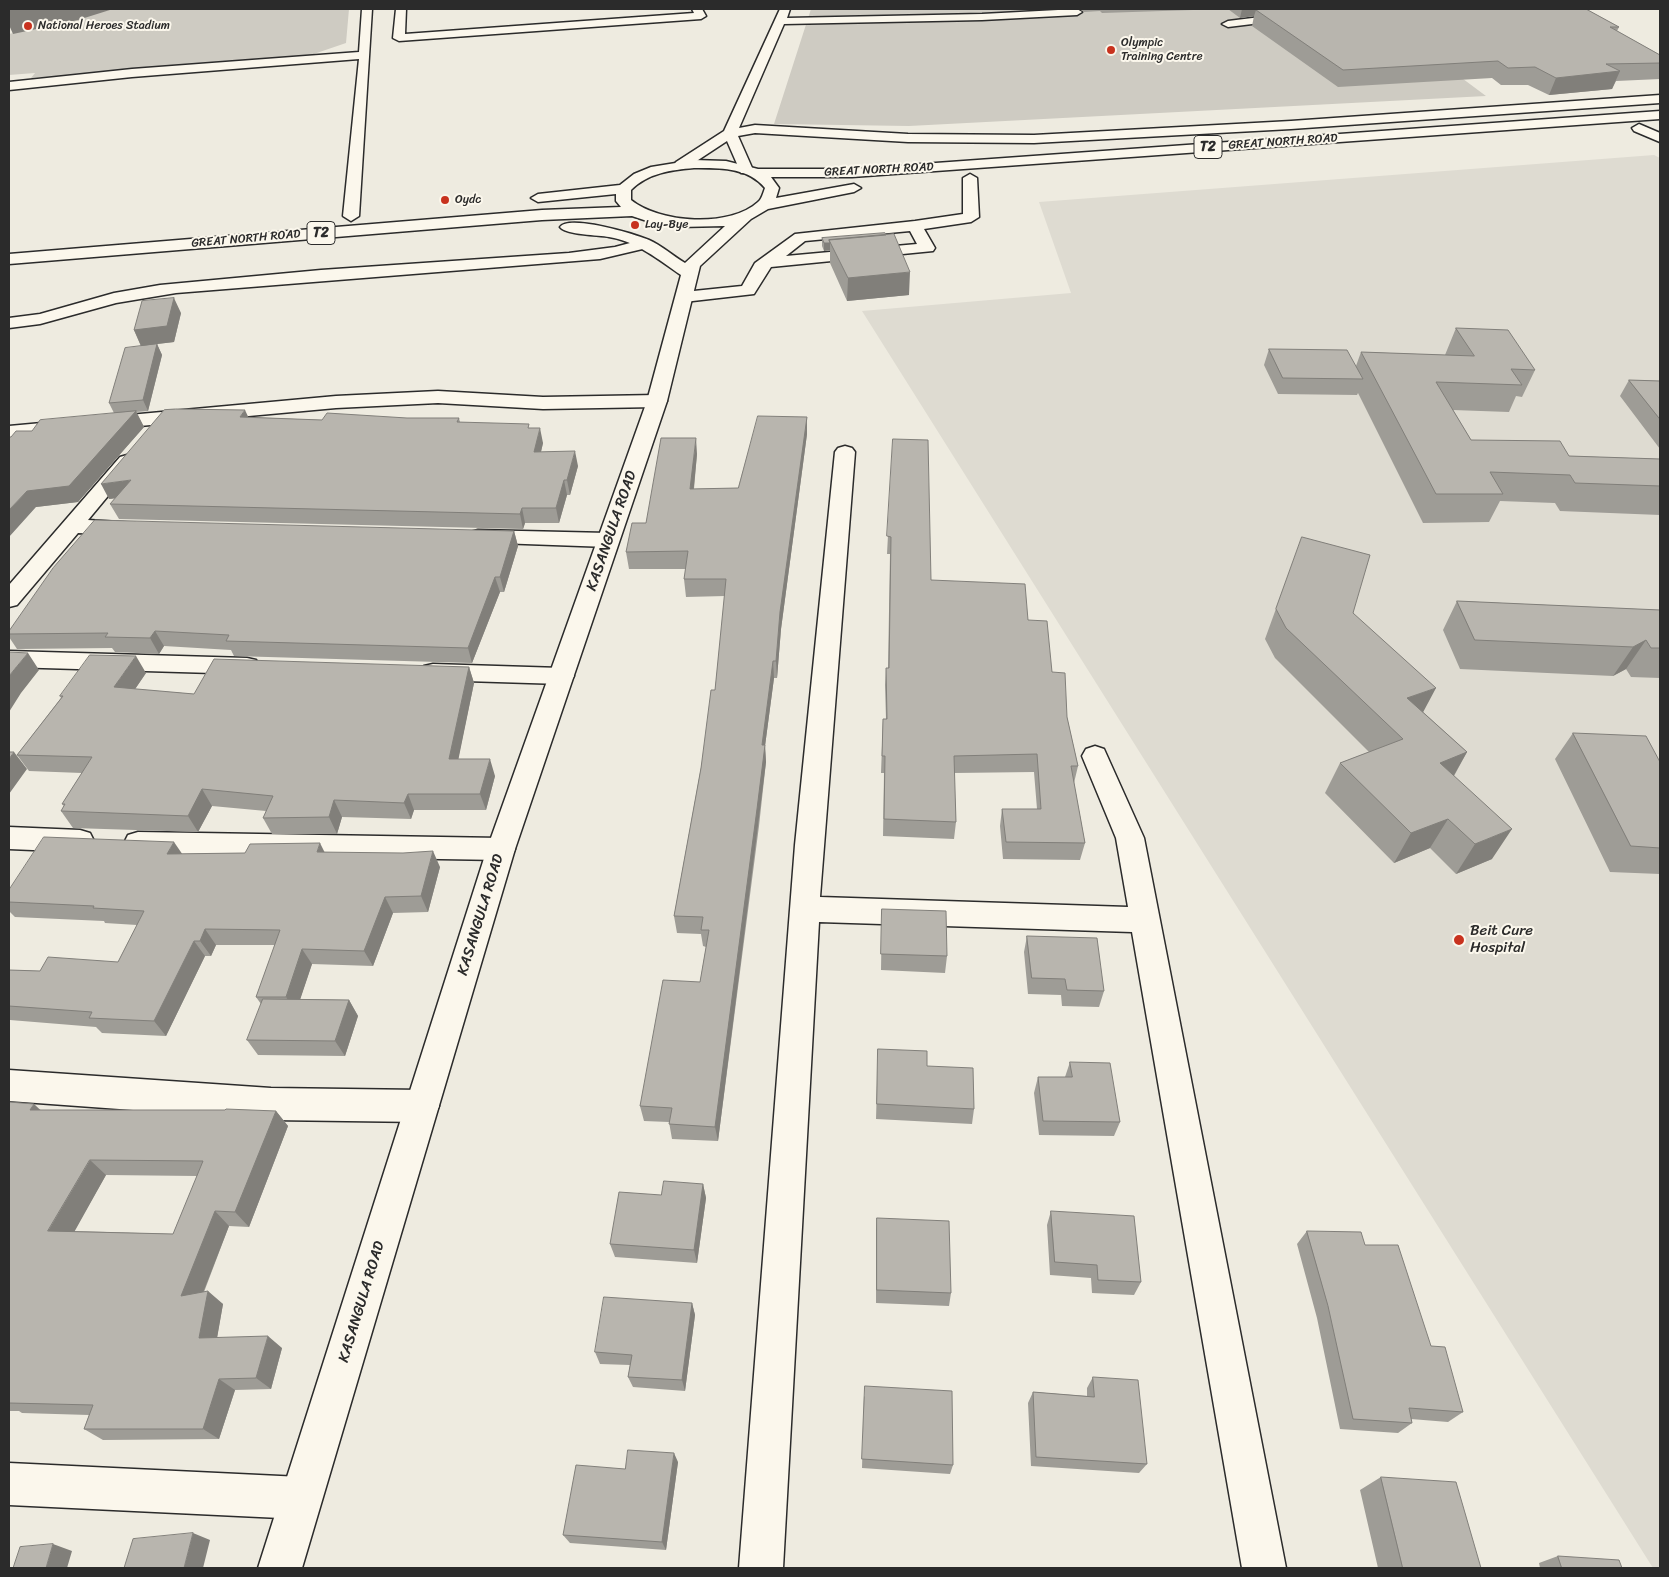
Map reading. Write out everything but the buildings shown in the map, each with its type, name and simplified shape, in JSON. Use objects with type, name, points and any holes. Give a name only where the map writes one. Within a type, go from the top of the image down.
[{"type":"street","points":[[350,216],[366,55],[374,39],[368,9]]},
{"type":"street","points":[[400,9],[400,38]]},
{"type":"street","points":[[374,39],[701,16],[697,9]]},
{"type":"street","points":[[1228,24],[1297,16],[1300,9]]},
{"type":"street","points":[[730,133],[783,15],[1002,16],[1077,12]]},
{"type":"street","points":[[9,86],[132,73],[366,55]]},
{"type":"street","points":[[681,165],[730,133],[756,130],[908,138],[1034,139],[1291,125],[1660,99]]},
{"type":"street","name":"GREAT NORTH ROAD","points":[[751,172],[862,172],[1660,115]]},
{"type":"street","name":"GREAT NORTH ROAD","points":[[764,206],[834,190],[1660,126]]},
{"type":"street","points":[[1639,128],[1660,138]]},
{"type":"street","points":[[730,133],[751,172],[763,178],[772,188],[769,200],[764,206]]},
{"type":"street","name":"T2","points":[[624,189],[644,174],[681,165],[722,165],[751,172]]},
{"type":"street","points":[[493,219],[615,233],[645,244],[685,265],[748,290],[762,266],[801,236],[915,226],[971,217],[970,178]]},
{"type":"street","points":[[522,199],[624,189],[623,201],[633,211]]},
{"type":"street","name":"T2","points":[[633,211],[657,220],[686,224],[710,223],[746,215],[764,206]]},
{"type":"street","name":"GREAT NORTH ROAD","points":[[9,259],[493,219],[633,211]]},
{"type":"street","name":"GREAT NORTH ROAD","points":[[9,244],[379,213]]},
{"type":"street","points":[[685,265],[746,215]]},
{"type":"street","points":[[657,220],[685,265]]},
{"type":"street","points":[[768,262],[927,248],[915,226]]},
{"type":"street","points":[[9,323],[48,319],[101,301],[131,294],[294,277],[432,270],[583,256],[619,252],[645,244]]},
{"type":"street","name":"KASANGULA ROAD","points":[[280,1568],[501,850],[657,401],[685,265]]},
{"type":"street","points":[[9,432],[166,416],[438,396],[543,403],[657,401]]},
{"type":"street","points":[[9,600],[166,416]]},
{"type":"street","points":[[761,1568],[809,845],[844,452]]},
{"type":"street","points":[[71,526],[151,528]]},
{"type":"street","points":[[459,536],[608,540]]},
{"type":"street","points":[[9,659],[265,667]]},
{"type":"street","points":[[413,672],[561,676]]},
{"type":"street","points":[[1095,756],[1130,838],[1264,1568]]},
{"type":"street","points":[[9,838],[242,847],[400,846],[501,850]]},
{"type":"street","points":[[806,910],[1145,920]]},
{"type":"street","points":[[9,1085],[271,1104],[422,1106]]},
{"type":"street","points":[[9,1484],[302,1498]]},
{"type":"shaded area","points":[[113,9],[349,9],[346,43],[302,58],[31,78],[35,73],[9,75],[9,34]]},
{"type":"shaded area","name":"Olympic Training Centre","points":[[811,9],[1369,9],[1486,96],[909,126],[774,124]]},
{"type":"shaded area","name":"Beit Cure Hospital","points":[[1654,155],[1660,158],[1660,1568],[1653,1568],[862,311],[1071,293],[1039,202]]},
{"type":"place","name":"National Heroes Stadium","points":[[28,26]]},
{"type":"place","name":"Olympic Training Centre","points":[[1111,50]]},
{"type":"place","name":"Oydc","points":[[445,200]]},
{"type":"place","name":"Lay-Bye","points":[[635,225]]},
{"type":"place","name":"Beit Cure Hospital","points":[[1459,940]]}]
